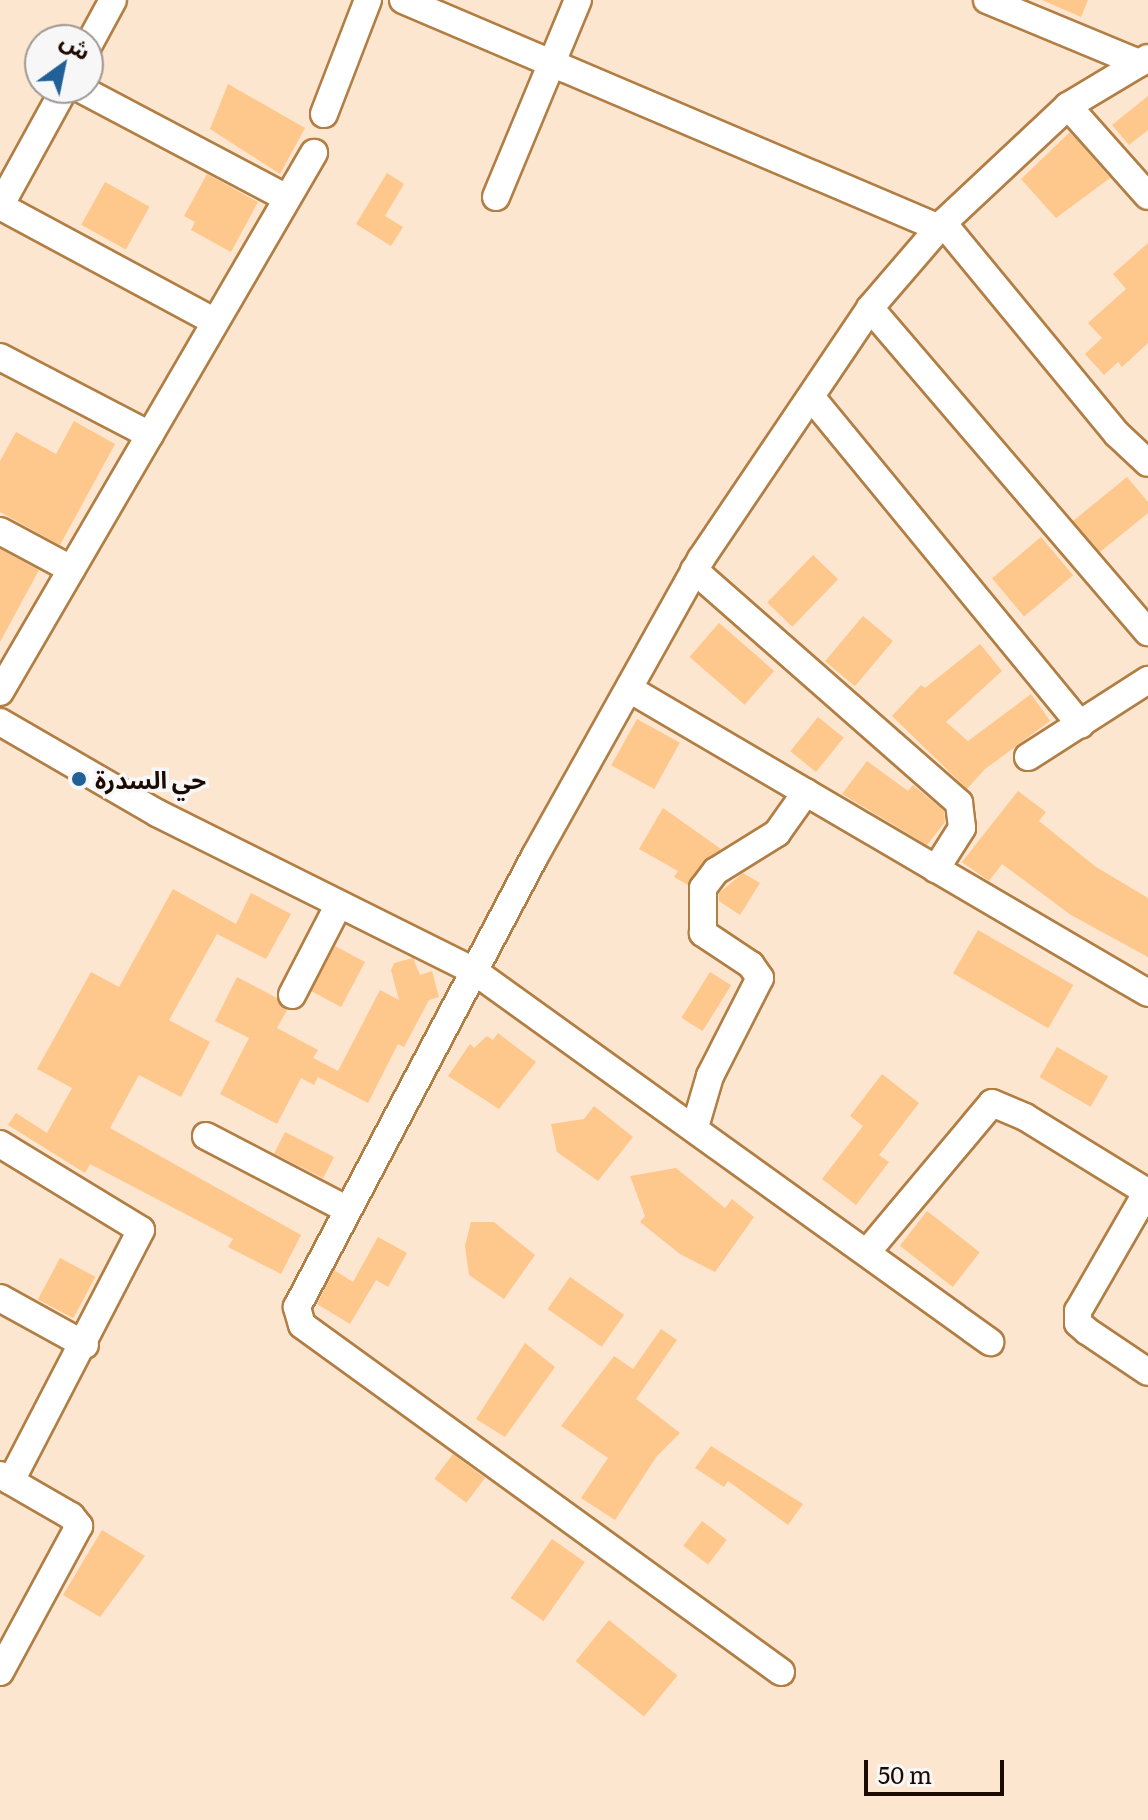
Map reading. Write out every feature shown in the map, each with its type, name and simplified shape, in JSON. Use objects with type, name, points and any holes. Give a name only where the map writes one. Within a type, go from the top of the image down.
[{"type":"street","points":[[100,24],[113,0]]},
{"type":"street","points":[[324,114],[368,0]]},
{"type":"street","points":[[403,0],[941,225],[1117,434],[1148,463]]},
{"type":"street","points":[[496,197],[578,0]]},
{"type":"street","points":[[1000,3],[1144,60]]},
{"type":"street","points":[[781,1672],[302,1325],[297,1315],[299,1297],[694,570],[870,308],[941,225],[1068,106],[1144,60]]},
{"type":"street","points":[[104,101],[287,198]]},
{"type":"street","points":[[56,104],[0,206],[215,322]]},
{"type":"street","points":[[1068,106],[1148,196]]},
{"type":"street","points":[[0,692],[314,153]]},
{"type":"street","points":[[870,308],[1148,632]]},
{"type":"street","points":[[0,357],[150,435]]},
{"type":"street","points":[[812,398],[1081,725]]},
{"type":"street","points":[[0,531],[71,569]]},
{"type":"street","points":[[694,570],[959,803],[962,828],[936,869]]},
{"type":"street","points":[[1028,757],[1148,680]]},
{"type":"street","points":[[631,690],[1148,993]]},
{"type":"street","points":[[0,722],[157,813],[474,971],[868,1251],[990,1342]]},
{"type":"street","points":[[695,1127],[710,1076],[760,978],[751,965],[705,937],[699,919],[701,894],[716,871],[777,833],[806,792]]},
{"type":"street","points":[[292,995],[339,904]]},
{"type":"street","points":[[868,1251],[992,1103],[1025,1117],[1147,1191],[1078,1311],[1078,1323],[1148,1372]]},
{"type":"street","points":[[206,1136],[346,1209]]},
{"type":"street","points":[[0,1144],[141,1230],[85,1345],[5,1478],[71,1516],[79,1526],[7,1642],[0,1672]]},
{"type":"street","points":[[0,1298],[85,1345]]},
{"type":"building","points":[[1042,0],[1088,0],[1081,17]]},
{"type":"building","points":[[228,84],[305,128],[280,174],[210,129]]},
{"type":"building","points":[[1148,96],[1148,130],[1129,145],[1112,125]]},
{"type":"building","points":[[1070,132],[1110,178],[1056,218],[1021,179]]},
{"type":"building","points":[[387,173],[404,184],[385,216],[403,227],[391,246],[356,224]]},
{"type":"building","points":[[207,174],[258,202],[231,252],[191,230],[195,222],[184,216]]},
{"type":"building","points":[[105,182],[150,207],[126,250],[81,225]]},
{"type":"building","points":[[1148,243],[1148,343],[1122,367],[1118,362],[1104,375],[1085,354],[1102,338],[1088,323],[1126,289],[1113,274]]},
{"type":"building","points":[[74,421],[115,444],[60,545],[0,512],[0,461],[16,432],[56,454]]},
{"type":"building","points":[[1127,477],[1148,502],[1148,513],[1100,552],[1073,521]]},
{"type":"building","points":[[1041,537],[1073,575],[1024,616],[992,578]]},
{"type":"building","points":[[0,549],[39,570],[0,642]]},
{"type":"building","points":[[813,555],[838,579],[792,627],[767,602]]},
{"type":"building","points":[[863,616],[893,641],[855,686],[825,661]]},
{"type":"building","points":[[719,623],[774,671],[745,705],[689,657]]},
{"type":"building","points":[[980,644],[1002,671],[946,722],[968,741],[1031,694],[1050,721],[985,769],[967,789],[892,716],[921,685],[925,688]]},
{"type":"building","points":[[818,717],[844,738],[816,772],[790,751]]},
{"type":"building","points":[[637,719],[680,743],[654,789],[611,765]]},
{"type":"building","points":[[867,761],[908,791],[913,785],[944,811],[945,822],[927,845],[842,794]]},
{"type":"building","points":[[1018,791],[1046,812],[1039,821],[1096,867],[1148,898],[1148,957],[1071,915],[1002,864],[989,881],[962,862]]},
{"type":"building","points":[[663,808],[721,849],[704,861],[688,885],[674,877],[678,871],[639,849]]},
{"type":"building","points":[[743,873],[760,883],[740,915],[719,901],[719,893]]},
{"type":"building","points":[[173,889],[236,924],[251,893],[291,914],[266,959],[217,934],[169,1020],[210,1042],[181,1097],[139,1075],[110,1128],[301,1235],[281,1274],[228,1247],[233,1239],[90,1164],[85,1173],[8,1125],[16,1113],[47,1133],[72,1088],[37,1069],[91,972],[119,987]]},
{"type":"building","points":[[978,930],[1073,985],[1048,1028],[953,973]]},
{"type":"building","points":[[335,946],[365,962],[341,1007],[311,991]]},
{"type":"building","points":[[413,958],[420,975],[432,971],[439,997],[429,1000],[404,1047],[398,1044],[368,1103],[318,1077],[314,1085],[301,1078],[277,1124],[220,1094],[249,1038],[215,1021],[237,977],[277,998],[287,1010],[277,1028],[318,1050],[313,1058],[338,1071],[380,990],[399,1000],[391,970],[394,963]]},
{"type":"building","points":[[710,972],[731,985],[703,1031],[681,1018]]},
{"type":"building","points":[[498,1033],[536,1062],[499,1109],[448,1076],[470,1044],[474,1048],[487,1036],[493,1040]]},
{"type":"building","points":[[1057,1047],[1108,1076],[1091,1107],[1040,1077]]},
{"type":"building","points":[[882,1074],[919,1103],[879,1155],[889,1162],[856,1205],[822,1179],[863,1126],[850,1116]]},
{"type":"building","points":[[594,1106],[633,1137],[598,1181],[557,1152],[551,1124],[584,1119]]},
{"type":"building","points":[[285,1132],[334,1157],[323,1178],[274,1153]]},
{"type":"building","points":[[676,1168],[725,1208],[732,1199],[754,1217],[715,1272],[680,1254],[640,1222],[645,1216],[630,1176]]},
{"type":"building","points":[[927,1211],[980,1252],[953,1287],[900,1246]]},
{"type":"building","points":[[471,1222],[494,1222],[535,1255],[504,1299],[469,1275],[465,1246]]},
{"type":"building","points":[[378,1237],[407,1253],[388,1287],[376,1280],[350,1324],[317,1304],[334,1270],[353,1282]]},
{"type":"building","points":[[60,1258],[95,1277],[73,1318],[38,1299]]},
{"type":"building","points":[[570,1277],[624,1315],[602,1347],[548,1309]]},
{"type":"building","points":[[661,1329],[677,1340],[636,1399],[680,1433],[657,1456],[615,1520],[581,1498],[608,1458],[561,1426],[614,1356],[633,1369]]},
{"type":"building","points":[[525,1343],[555,1367],[505,1437],[476,1419]]},
{"type":"building","points":[[711,1446],[803,1504],[788,1525],[728,1481],[724,1487],[695,1468]]},
{"type":"building","points":[[453,1454],[485,1478],[466,1503],[434,1479]]},
{"type":"building","points":[[702,1521],[727,1540],[708,1564],[683,1546]]},
{"type":"building","points":[[102,1530],[145,1556],[100,1617],[63,1595]]},
{"type":"building","points":[[552,1539],[585,1562],[543,1621],[511,1598]]},
{"type":"building","points":[[609,1620],[677,1675],[644,1717],[576,1661]]},
{"type":"place","name":"حي السدرة","points":[[79,779]]}]
